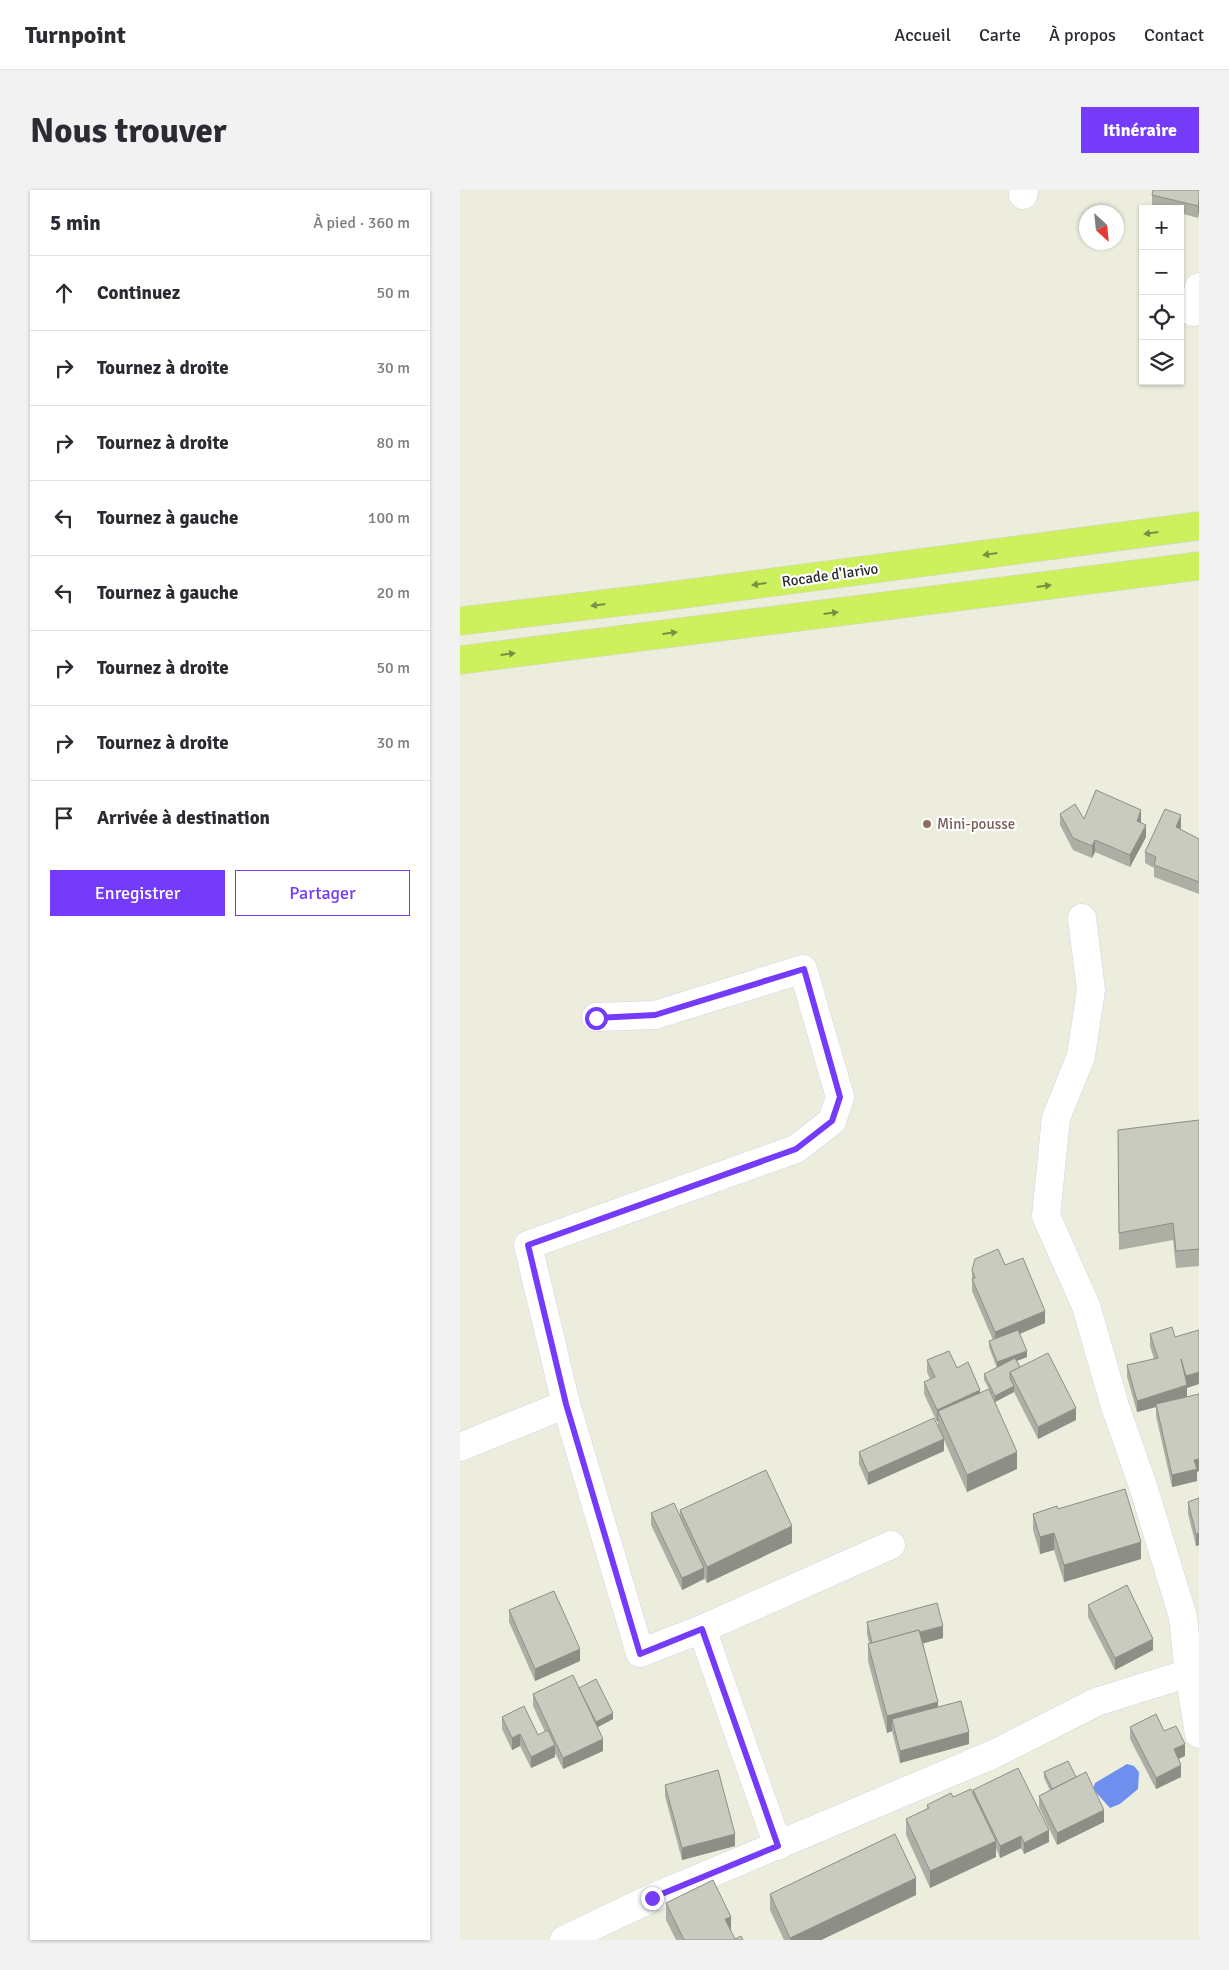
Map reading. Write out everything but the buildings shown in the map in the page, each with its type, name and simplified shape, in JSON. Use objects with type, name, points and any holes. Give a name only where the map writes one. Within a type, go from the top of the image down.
[{"type":"main road","name":"Rocade d'Iarivo","points":[[460,622],[1199,526]]},
{"type":"main road","points":[[460,660],[1199,566]]},
{"type":"street","points":[[1082,918],[1091,990],[1081,1056],[1056,1118],[1046,1216],[1086,1306],[1115,1406],[1143,1486],[1183,1617],[1189,1673],[1199,1734]]},
{"type":"street","points":[[596,1018],[655,1015],[804,969],[840,1097],[832,1121],[796,1149],[528,1245],[566,1404],[640,1654],[702,1629],[890,1545]]},
{"type":"street","points":[[460,1447],[566,1404]]},
{"type":"street","points":[[702,1629],[778,1846]]},
{"type":"street","points":[[564,1940],[652,1898],[994,1754],[1096,1702],[1189,1673]]},
{"type":"water","points":[[1127,1764],[1134,1766],[1139,1772],[1138,1789],[1120,1804],[1110,1808],[1093,1789],[1095,1783]]},
{"type":"place","name":"Mini-pousse","points":[[927,824]]},
{"type":"route","points":[[596,1018],[655,1015],[804,969],[840,1097],[832,1121],[796,1149],[528,1245],[566,1404],[640,1654],[702,1629],[778,1846],[652,1898]]}]
